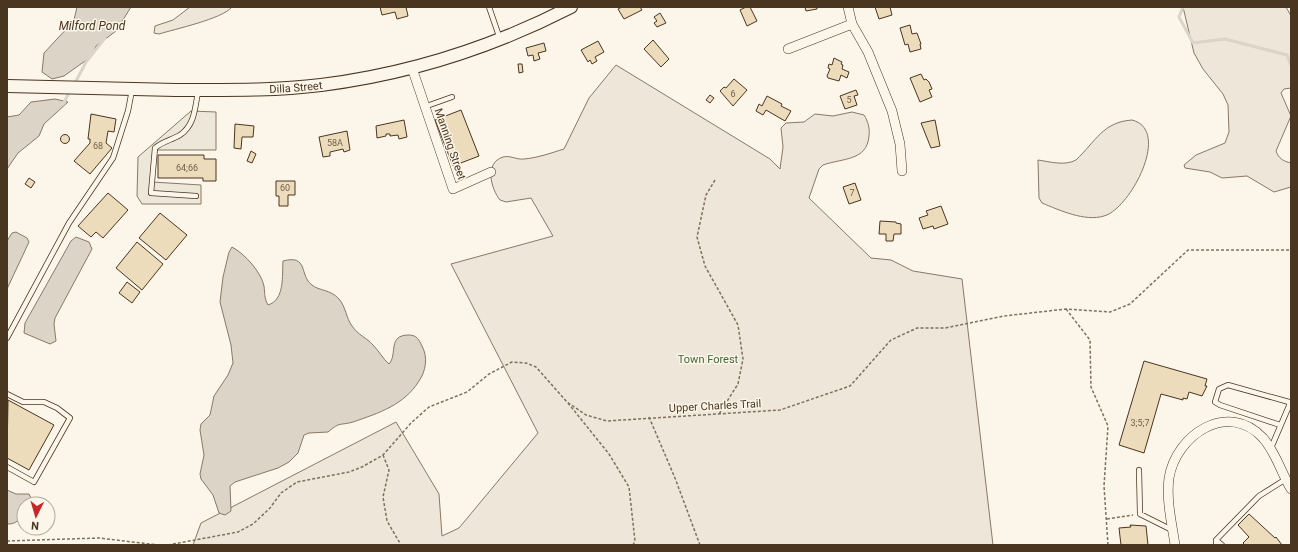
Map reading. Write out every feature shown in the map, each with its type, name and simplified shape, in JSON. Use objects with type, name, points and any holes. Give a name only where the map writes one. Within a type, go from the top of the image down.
[{"type":"main road","name":"Dilla Street","points":[[7,86],[198,90],[304,87],[345,82],[412,68],[458,55],[500,39],[571,7]]},
{"type":"street","points":[[848,7],[852,24],[868,52],[892,111],[900,144],[902,171]]},
{"type":"street","points":[[788,48],[852,24]]},
{"type":"street","name":"Manning Street","points":[[412,68],[424,107],[453,188],[491,172]]},
{"type":"street","points":[[1175,545],[1168,494],[1172,467],[1181,451],[1203,428],[1220,422],[1236,423],[1255,432],[1263,438],[1271,450],[1291,489]]},
{"type":"lane","points":[[489,7],[500,39]]},
{"type":"lane","points":[[7,338],[69,223],[116,152],[128,110],[132,89]]},
{"type":"lane","points":[[196,196],[151,193],[155,148],[162,141],[180,134],[192,122],[198,90]]},
{"type":"lane","points":[[424,107],[452,97]]},
{"type":"lane","points":[[1271,450],[1289,406],[1289,402],[1228,385],[1219,389],[1215,402],[1220,405],[1280,425]]},
{"type":"lane","points":[[7,394],[23,402],[44,402],[57,408],[70,418],[34,482],[7,467]]},
{"type":"lane","points":[[1236,423],[1238,411]]},
{"type":"lane","points":[[1139,470],[1140,514],[1173,531]]},
{"type":"lane","points":[[1222,545],[1216,542],[1260,496],[1286,479]]},
{"type":"path","points":[[715,180],[706,195],[697,237],[705,266],[738,325],[743,359],[738,384],[719,414]]},
{"type":"path","name":"Upper Charles Trail","points":[[169,545],[238,532],[253,524],[270,508],[281,493],[298,482],[349,472],[382,455],[411,423],[430,407],[466,392],[489,374],[512,362],[526,363],[536,367],[567,402],[586,415],[607,421],[649,417],[780,410],[850,386],[891,340],[917,328],[945,328],[1004,316],[1066,310],[1110,312],[1130,304],[1188,250],[1291,250]]},
{"type":"path","points":[[1066,310],[1090,340],[1091,387],[1108,426],[1104,486],[1108,545]]},
{"type":"path","points":[[567,402],[609,454],[629,487],[635,541],[633,545]]},
{"type":"path","points":[[649,417],[675,478],[700,545]]},
{"type":"path","points":[[382,455],[389,470],[382,497],[387,521],[401,545]]},
{"type":"path","points":[[1106,519],[1140,514]]},
{"type":"path","points":[[7,541],[99,538],[158,545]]},
{"type":"green space","points":[[190,7],[232,7],[219,16],[159,34],[154,33],[155,26],[173,20]]},
{"type":"green space","points":[[1183,7],[1286,7],[1291,16],[1291,88],[1284,89],[1281,93],[1291,116],[1276,151],[1278,156],[1291,163],[1291,187],[1274,192],[1247,176],[1222,178],[1210,172],[1185,168],[1184,165],[1196,155],[1225,143],[1229,132],[1228,105],[1223,94],[1203,69],[1194,53]]},
{"type":"green space","name":"Town Forest","points":[[616,65],[770,159],[780,169],[783,147],[781,128],[786,123],[804,122],[815,114],[833,116],[852,112],[864,115],[867,120],[869,133],[864,150],[853,157],[823,165],[819,169],[809,198],[871,258],[891,260],[913,271],[962,279],[993,545],[193,545],[201,523],[396,422],[439,494],[442,536],[459,528],[538,433],[451,264],[553,236],[531,198],[506,202],[500,200],[492,183],[491,170],[497,160],[503,157],[521,159],[529,158],[564,149],[589,98]]},
{"type":"green space","points":[[1132,120],[1143,127],[1148,138],[1148,153],[1143,169],[1135,185],[1125,199],[1114,210],[1104,216],[1089,217],[1072,214],[1042,203],[1039,198],[1038,160],[1063,163],[1072,162],[1076,160],[1101,134],[1114,124]]},
{"type":"shaded area","points":[[191,111],[216,112],[216,150],[155,150],[152,182],[201,185],[201,204],[142,204],[137,196],[138,157]]},
{"type":"water","name":"Milford Pond","points":[[77,7],[131,7],[116,31],[96,46],[94,52],[85,61],[64,76],[52,79],[42,72],[44,53],[74,20]]},
{"type":"water","points":[[55,99],[68,102],[44,124],[39,136],[18,153],[7,169],[7,117],[19,115],[31,102]]},
{"type":"water","points":[[16,232],[27,238],[29,242],[7,289],[7,241],[12,233]]},
{"type":"water","points":[[76,237],[89,242],[92,249],[55,318],[54,324],[56,341],[50,344],[24,333],[25,323],[71,241]]},
{"type":"water","points":[[232,247],[247,259],[260,275],[268,305],[277,298],[280,293],[282,286],[283,261],[297,261],[300,263],[308,281],[312,285],[332,293],[339,299],[354,329],[375,347],[389,364],[392,360],[395,342],[402,336],[409,335],[414,336],[420,342],[426,359],[425,368],[419,381],[406,396],[398,402],[372,415],[353,422],[338,425],[328,432],[309,433],[304,435],[298,453],[289,462],[278,468],[235,482],[230,486],[231,511],[225,515],[219,513],[213,495],[201,479],[200,474],[204,455],[200,430],[201,424],[210,415],[214,396],[228,375],[233,363],[231,345],[220,302],[223,277],[229,252]]},
{"type":"water","points":[[7,490],[16,494],[29,494],[30,496],[16,496],[16,522],[7,524]]},
{"type":"building","points":[[380,7],[406,7],[408,16],[397,19],[395,12],[382,15]]},
{"type":"building","points":[[622,7],[640,7],[642,10],[624,19],[618,9]]},
{"type":"building","points":[[750,7],[757,21],[747,26],[740,10]]},
{"type":"building","points":[[805,7],[817,7],[817,9],[806,11]]},
{"type":"building","points":[[875,7],[890,7],[892,15],[879,19]]},
{"type":"building","points":[[660,13],[666,23],[657,27],[654,23],[657,21],[654,17]]},
{"type":"building","points":[[910,25],[912,34],[917,33],[921,44],[921,49],[910,52],[908,44],[905,45],[900,28]]},
{"type":"building","points":[[653,40],[669,59],[661,67],[644,49]]},
{"type":"building","points":[[598,41],[604,52],[595,57],[597,61],[592,64],[590,60],[588,62],[581,50]]},
{"type":"building","points":[[544,43],[546,51],[538,53],[540,59],[534,61],[533,55],[528,56],[526,48]]},
{"type":"building","points":[[834,58],[842,62],[842,69],[849,72],[847,78],[841,75],[839,81],[828,78],[827,76],[830,69],[828,68],[829,64],[832,65]]},
{"type":"building","points":[[518,64],[522,64],[523,72],[519,73]]},
{"type":"building","points":[[921,74],[924,80],[926,79],[929,82],[932,89],[929,90],[932,97],[920,102],[910,78]]},
{"type":"building","points":[[734,79],[747,90],[733,106],[720,91],[724,87],[726,88]]},
{"type":"building","points":[[856,90],[858,95],[854,96],[857,105],[845,109],[840,96]]},
{"type":"building","points":[[710,95],[714,98],[710,103],[706,100]]},
{"type":"building","points":[[767,96],[791,111],[785,121],[766,110],[763,115],[756,111],[759,104],[762,106]]},
{"type":"building","points":[[461,110],[479,156],[453,166],[435,120]]},
{"type":"building","points":[[91,114],[116,119],[114,132],[108,131],[106,143],[112,148],[90,174],[74,161],[90,143],[90,139],[88,139]]},
{"type":"building","points":[[404,120],[407,137],[399,139],[398,135],[390,136],[390,134],[386,134],[386,136],[377,138],[376,126]]},
{"type":"building","points":[[935,120],[940,146],[931,148],[921,123]]},
{"type":"building","points":[[235,124],[254,126],[253,137],[242,137],[241,149],[234,148]]},
{"type":"building","points":[[347,131],[350,150],[344,152],[343,149],[330,152],[330,156],[323,157],[319,137]]},
{"type":"building","points":[[65,134],[70,139],[65,144],[60,139]]},
{"type":"building","points":[[251,151],[256,154],[252,163],[247,161]]},
{"type":"building","points":[[158,155],[204,155],[204,159],[216,159],[216,181],[203,181],[203,178],[158,178]]},
{"type":"building","points":[[29,178],[35,182],[31,188],[25,184]]},
{"type":"building","points":[[276,181],[295,181],[295,195],[288,195],[288,206],[279,206],[279,196],[276,196]]},
{"type":"building","points":[[855,183],[861,200],[849,204],[843,187]]},
{"type":"building","points":[[108,193],[128,210],[103,238],[96,232],[91,237],[78,226]]},
{"type":"building","points":[[941,206],[948,224],[934,229],[933,226],[923,229],[919,218],[928,215],[926,211]]},
{"type":"building","points":[[160,213],[187,235],[166,260],[139,238]]},
{"type":"building","points":[[880,221],[896,222],[901,224],[901,234],[894,234],[893,241],[886,241],[886,234],[879,234]]},
{"type":"building","points":[[137,242],[163,264],[142,290],[116,268]]},
{"type":"building","points":[[127,282],[140,292],[132,303],[119,293]]},
{"type":"building","points":[[1144,361],[1207,379],[1205,386],[1207,386],[1202,396],[1189,392],[1187,399],[1183,398],[1183,400],[1161,394],[1144,453],[1119,445]]},
{"type":"building","points":[[8,400],[54,425],[29,470],[7,458]]},
{"type":"building","points":[[1249,514],[1275,538],[1276,537],[1282,545],[1245,545],[1243,543],[1249,537],[1238,525]]},
{"type":"building","points":[[1130,525],[1146,526],[1148,545],[1121,545],[1119,528],[1131,527]]},
{"type":"waterway","points":[[1183,7],[1179,17],[1193,43],[1225,39],[1287,55],[1291,65]]},
{"type":"waterway","points":[[74,85],[86,62],[105,38]]},
{"type":"waterway","points":[[63,104],[70,91]]}]
